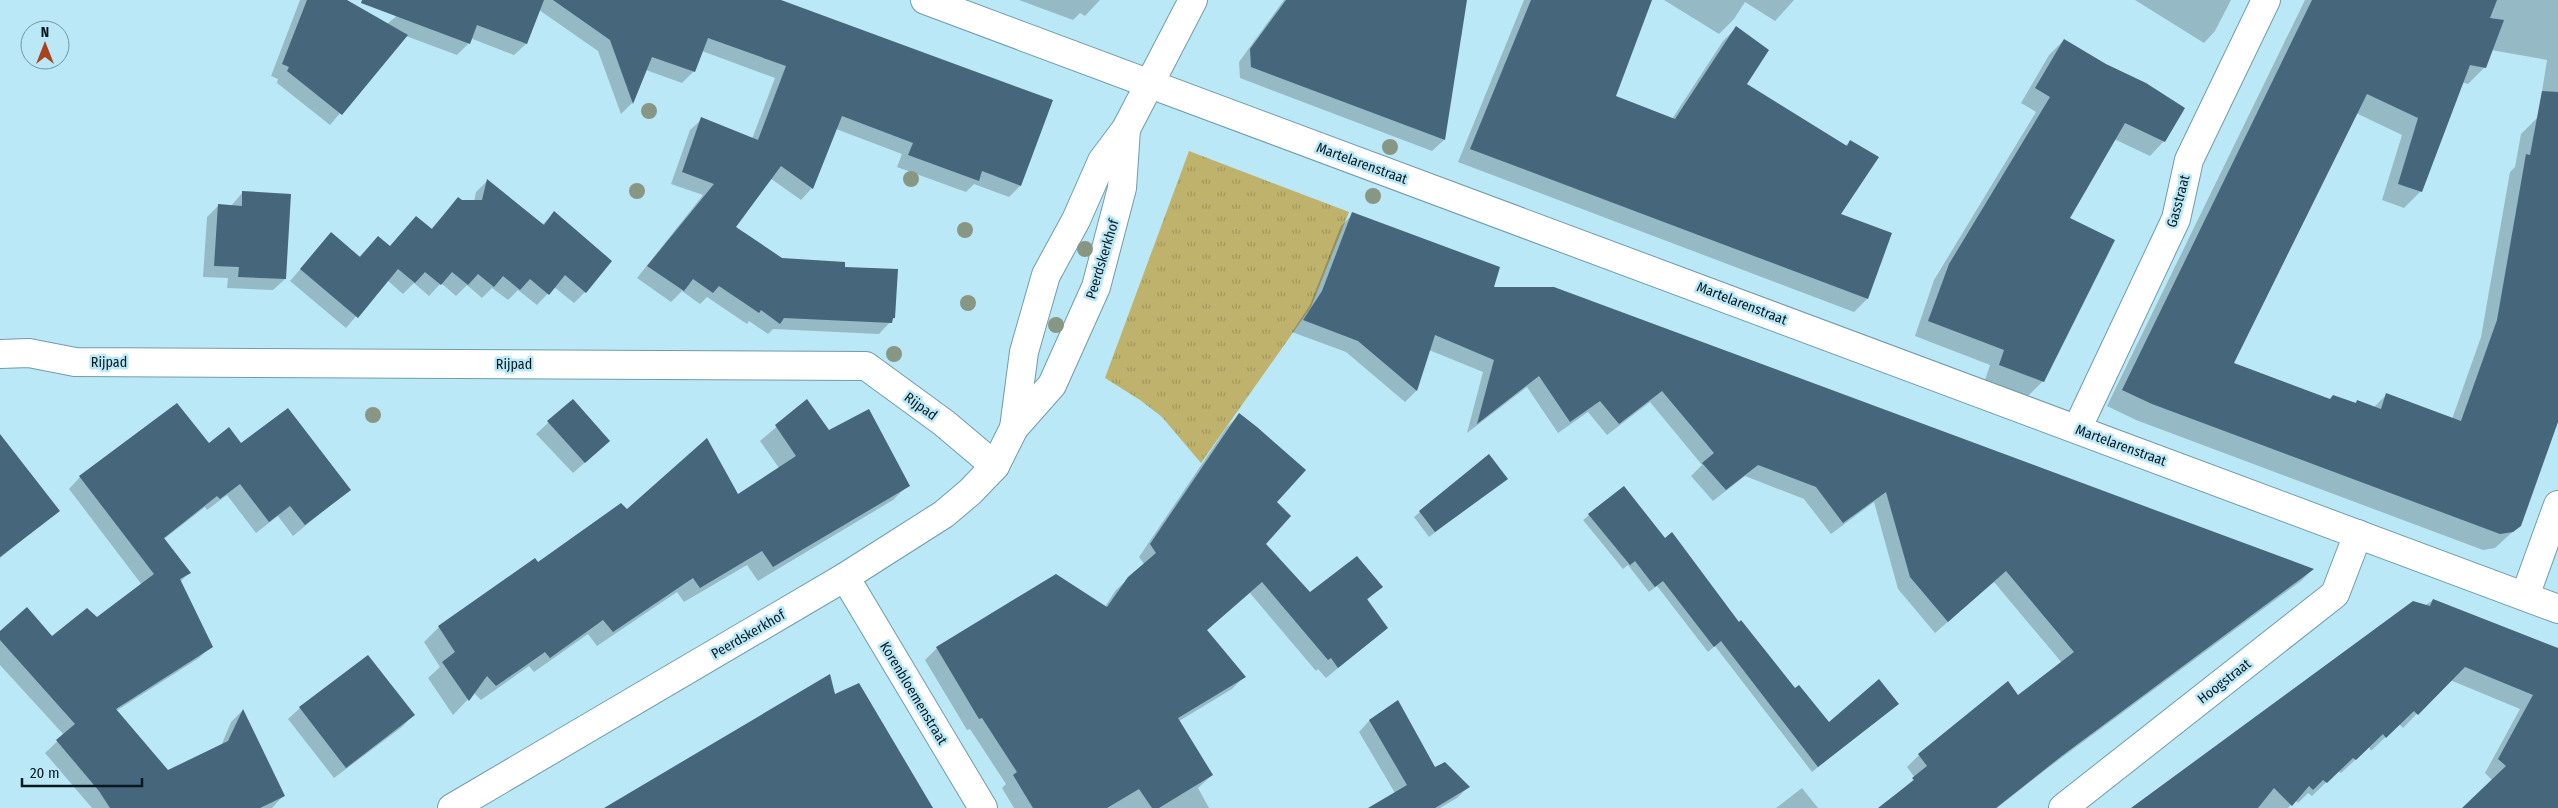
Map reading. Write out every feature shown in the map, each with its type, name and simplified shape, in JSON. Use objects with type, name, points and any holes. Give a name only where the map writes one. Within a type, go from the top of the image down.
[{"type":"street","name":"Martelarenstraat","points":[[925,0],[2558,609]]},
{"type":"street","name":"Peerdskerkhof","points":[[1014,428],[1024,352],[1046,275],[1076,220],[1102,162],[1126,129],[1194,0]]},
{"type":"street","name":"Gasstraat","points":[[2077,429],[2176,219],[2189,160],[2266,0]]},
{"type":"street","name":"Peerdskerkhof","points":[[452,808],[845,577],[944,514],[970,492],[995,466],[1014,428],[1052,385],[1096,287],[1122,188],[1126,129]]},
{"type":"street","name":"Rijpad","points":[[0,354],[29,353],[75,362],[866,366],[944,423],[995,466]]},
{"type":"street","points":[[2525,596],[2558,505]]},
{"type":"street","name":"Hoogstraat","points":[[2063,808],[2335,594],[2358,534]]},
{"type":"street","name":"Korenbloemenstraat","points":[[845,577],[983,808]]},
{"type":"green space","points":[[1189,151],[1349,212],[1311,307],[1201,463],[1162,417],[1140,400],[1105,378]]},
{"type":"building","points":[[307,0],[347,0],[408,35],[342,115],[287,71],[289,67],[282,64]]},
{"type":"building","points":[[362,0],[544,0],[527,44],[477,25],[470,44],[361,3]]},
{"type":"building","points":[[553,0],[781,0],[1053,100],[1021,186],[982,171],[979,181],[908,155],[913,143],[842,116],[813,189],[781,166],[736,227],[782,258],[845,262],[845,267],[898,269],[895,318],[893,318],[892,323],[784,318],[780,324],[761,310],[759,313],[719,286],[713,293],[693,279],[684,291],[647,266],[714,184],[682,172],[701,117],[758,140],[786,66],[708,38],[695,72],[652,57],[633,104],[610,40]]},
{"type":"building","points":[[1286,0],[1467,0],[1445,140],[1251,67],[1250,49]]},
{"type":"building","points":[[1531,0],[1652,0],[1616,96],[1675,119],[1736,26],[1769,50],[1747,84],[1847,146],[1850,140],[1879,157],[1841,214],[1892,233],[1868,299],[1470,149]]},
{"type":"building","points":[[2312,0],[2497,0],[2490,18],[2504,20],[2486,68],[2470,65],[2422,192],[2398,184],[2418,118],[2367,94],[2234,363],[2330,399],[2333,395],[2356,403],[2357,400],[2381,409],[2386,393],[2461,421],[2497,320],[2526,154],[2530,155],[2542,91],[2558,92],[2558,422],[2521,526],[2513,532],[2500,534],[2152,404],[2122,390]]},
{"type":"building","points":[[2064,39],[2106,64],[2146,83],[2185,108],[2165,142],[2125,123],[2070,218],[2115,240],[2044,382],[1999,365],[2004,350],[1928,321],[1949,264],[2050,97],[2035,88]]},
{"type":"building","points":[[487,179],[544,225],[554,211],[612,261],[586,293],[565,275],[549,295],[530,279],[520,290],[503,276],[494,287],[478,274],[468,285],[452,272],[441,285],[425,272],[415,283],[398,269],[358,318],[300,269],[331,232],[360,257],[378,236],[390,246],[416,216],[432,229],[458,197],[462,200],[482,200]]},
{"type":"building","points":[[242,191],[291,194],[286,279],[238,277],[239,267],[214,266],[218,204],[242,206]]},
{"type":"building","points":[[1352,212],[1500,267],[1494,287],[1554,287],[2314,569],[2063,755],[1996,808],[1878,808],[1914,780],[1912,778],[1927,766],[1918,754],[2008,681],[2018,695],[2074,652],[2006,571],[1948,622],[1910,577],[1886,492],[1843,523],[1816,487],[1758,465],[1726,490],[1702,463],[1714,453],[1662,391],[1619,424],[1600,401],[1570,422],[1539,376],[1477,424],[1494,360],[1435,335],[1417,391],[1358,341],[1303,320],[1322,291]]},
{"type":"building","points":[[573,399],[610,441],[585,463],[547,421]]},
{"type":"building","points":[[807,399],[829,430],[869,409],[910,486],[773,567],[762,551],[700,588],[693,578],[613,632],[603,620],[550,658],[545,652],[496,686],[487,676],[469,701],[442,662],[455,652],[438,626],[535,558],[538,562],[621,503],[627,509],[707,438],[738,494],[796,456],[775,425]]},
{"type":"building","points":[[177,403],[209,443],[229,427],[241,443],[288,408],[351,490],[305,525],[290,506],[269,522],[240,484],[220,499],[217,496],[164,538],[191,573],[180,579],[213,647],[116,709],[168,770],[228,741],[243,709],[285,796],[260,808],[110,808],[99,791],[56,740],[75,724],[0,640],[0,631],[27,607],[52,636],[87,608],[97,617],[154,574],[79,476]]},
{"type":"building","points":[[1239,413],[1306,470],[1277,502],[1291,516],[1266,544],[1310,592],[1357,556],[1383,587],[1367,599],[1388,628],[1338,668],[1331,658],[1328,660],[1262,582],[1207,630],[1246,677],[1178,718],[1213,775],[1159,808],[1152,808],[1139,789],[1107,808],[1033,808],[1013,775],[1017,772],[982,718],[979,719],[936,647],[1056,574],[1107,607],[1128,577],[1156,553],[1150,544]]},
{"type":"building","points":[[0,434],[60,511],[0,557]]},
{"type":"building","points":[[1489,454],[1508,479],[1435,532],[1419,511]]},
{"type":"building","points":[[1624,486],[1665,538],[1672,532],[1739,622],[1741,620],[1795,688],[1799,685],[1829,722],[1879,679],[1899,704],[1818,767],[1721,641],[1714,647],[1663,581],[1655,587],[1635,561],[1630,565],[1588,514]]},
{"type":"building","points":[[2433,599],[2558,648],[2558,808],[2462,808],[2506,766],[2498,759],[2533,695],[2465,667],[2418,715],[2414,711],[2386,738],[2383,734],[2356,760],[2353,758],[2327,783],[2323,780],[2313,790],[2309,786],[2292,806],[2274,788],[2258,808],[2131,808],[2413,601],[2430,606]]},
{"type":"building","points":[[368,655],[415,715],[346,768],[299,707]]},
{"type":"building","points":[[830,674],[835,694],[859,683],[933,808],[604,808]]},
{"type":"building","points":[[1398,700],[1435,767],[1445,762],[1470,787],[1435,808],[1368,808],[1407,785],[1369,720]]}]
